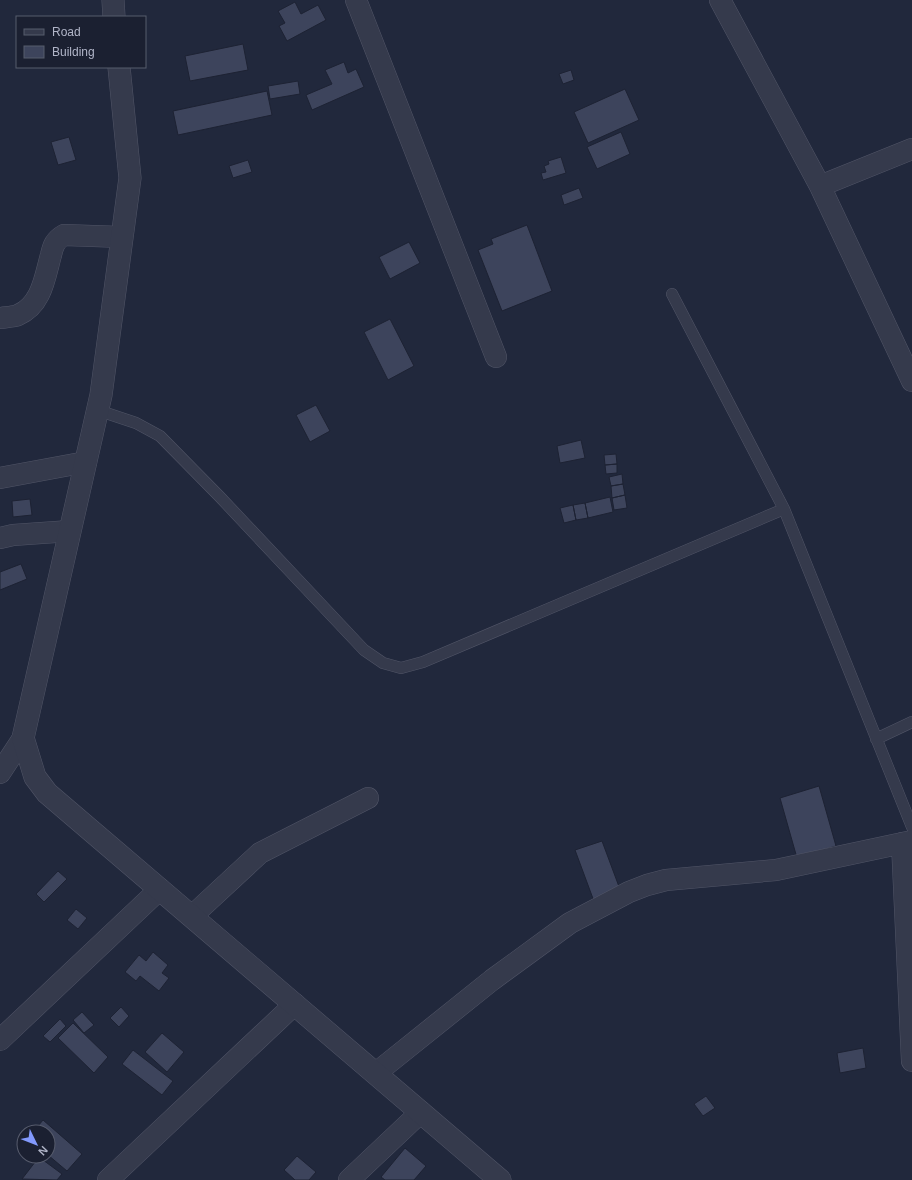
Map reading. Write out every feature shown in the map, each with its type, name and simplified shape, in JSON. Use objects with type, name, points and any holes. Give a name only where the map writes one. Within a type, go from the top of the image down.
[{"type":"street","points":[[112,0],[114,16]]},
{"type":"street","points":[[356,0],[496,357]]},
{"type":"street","points":[[720,0],[820,186],[912,381]]},
{"type":"street","points":[[0,773],[23,738],[101,395],[130,178],[119,68]]},
{"type":"street","points":[[820,186],[912,149]]},
{"type":"street","points":[[0,318],[18,315],[28,309],[36,300],[41,290],[53,246],[57,239],[64,235],[122,237]]},
{"type":"street","points":[[0,478],[86,462]]},
{"type":"street","points":[[0,538],[13,535],[70,532]]},
{"type":"street","points":[[23,738],[35,777],[47,793],[500,1180]]},
{"type":"street","points":[[192,916],[260,853],[368,798]]},
{"type":"street","points":[[376,1073],[492,980],[570,923],[630,892],[647,885],[666,880],[776,870],[909,837],[912,1061]]},
{"type":"street","points":[[0,1040],[160,889]]},
{"type":"street","points":[[108,1180],[295,1004]]},
{"type":"street","points":[[349,1180],[421,1112]]},
{"type":"lane","points":[[672,294],[784,509],[876,739],[909,837]]},
{"type":"lane","points":[[97,410],[136,423],[160,436],[220,497],[364,650],[383,663],[401,668],[423,662],[784,509]]},
{"type":"lane","points":[[876,739],[912,722]]},
{"type":"building","points":[[295,2],[301,14],[318,5],[326,20],[287,41],[279,26],[285,23],[278,11]]},
{"type":"building","points":[[243,44],[248,70],[190,81],[185,56]]},
{"type":"building","points":[[344,62],[348,73],[356,69],[364,87],[312,110],[306,95],[332,84],[325,70]]},
{"type":"building","points":[[571,70],[574,80],[563,84],[559,74]]},
{"type":"building","points":[[298,81],[300,94],[270,99],[268,86]]},
{"type":"building","points":[[625,89],[639,120],[588,143],[574,112]]},
{"type":"building","points":[[267,91],[272,115],[178,135],[173,111]]},
{"type":"building","points":[[621,132],[630,154],[597,169],[587,147]]},
{"type":"building","points":[[69,137],[76,160],[58,165],[51,142]]},
{"type":"building","points":[[561,157],[566,173],[543,180],[541,173],[546,172],[544,166],[549,164],[548,161]]},
{"type":"building","points":[[248,160],[252,172],[233,178],[229,166]]},
{"type":"building","points":[[579,188],[583,198],[564,205],[561,195]]},
{"type":"building","points":[[527,225],[552,291],[502,311],[478,250],[493,244],[491,239]]},
{"type":"building","points":[[409,242],[420,263],[390,279],[379,257]]},
{"type":"building","points":[[390,319],[414,366],[388,380],[364,332]]},
{"type":"building","points":[[316,405],[330,431],[310,442],[296,415]]},
{"type":"building","points":[[581,440],[585,458],[560,463],[557,446]]},
{"type":"building","points":[[616,454],[617,464],[605,465],[604,455]]},
{"type":"building","points":[[617,464],[617,473],[606,474],[605,465]]},
{"type":"building","points":[[622,474],[623,484],[611,486],[609,477]]},
{"type":"building","points":[[623,484],[625,495],[612,498],[611,486]]},
{"type":"building","points":[[625,495],[627,508],[614,510],[612,498]]},
{"type":"building","points":[[610,497],[613,512],[588,518],[585,503]]},
{"type":"building","points":[[30,499],[32,515],[13,517],[12,501]]},
{"type":"building","points":[[585,503],[588,518],[576,520],[573,505]]},
{"type":"building","points":[[573,505],[576,520],[564,523],[560,508]]},
{"type":"building","points":[[21,564],[27,579],[0,590],[0,572]]},
{"type":"building","points":[[819,786],[836,846],[797,858],[780,798]]},
{"type":"building","points":[[602,841],[621,892],[595,904],[575,850]]},
{"type":"building","points":[[58,871],[67,879],[44,902],[36,894]]},
{"type":"building","points":[[76,909],[87,918],[78,929],[67,920]]},
{"type":"building","points":[[153,952],[168,965],[162,973],[169,978],[159,991],[140,976],[136,981],[125,972],[139,955],[146,961]]},
{"type":"building","points":[[121,1007],[129,1016],[119,1027],[110,1018]]},
{"type":"building","points":[[82,1012],[94,1025],[84,1033],[73,1020]]},
{"type":"building","points":[[60,1019],[66,1026],[50,1042],[43,1036]]},
{"type":"building","points":[[73,1023],[108,1057],[94,1073],[58,1038]]},
{"type":"building","points":[[162,1033],[184,1052],[167,1072],[145,1052]]},
{"type":"building","points":[[863,1048],[866,1068],[840,1073],[837,1053]]},
{"type":"building","points":[[133,1050],[173,1081],[162,1095],[122,1064]]},
{"type":"building","points":[[706,1096],[715,1108],[703,1116],[694,1104]]},
{"type":"building","points":[[43,1120],[48,1124],[40,1124]]},
{"type":"building","points":[[56,1131],[82,1154],[67,1171],[56,1162]]},
{"type":"building","points":[[405,1148],[426,1166],[414,1180],[385,1180],[381,1177]]},
{"type":"building","points":[[297,1156],[316,1172],[309,1180],[295,1180],[284,1170]]},
{"type":"building","points":[[34,1164],[48,1164],[62,1174],[57,1180],[22,1179]]}]
